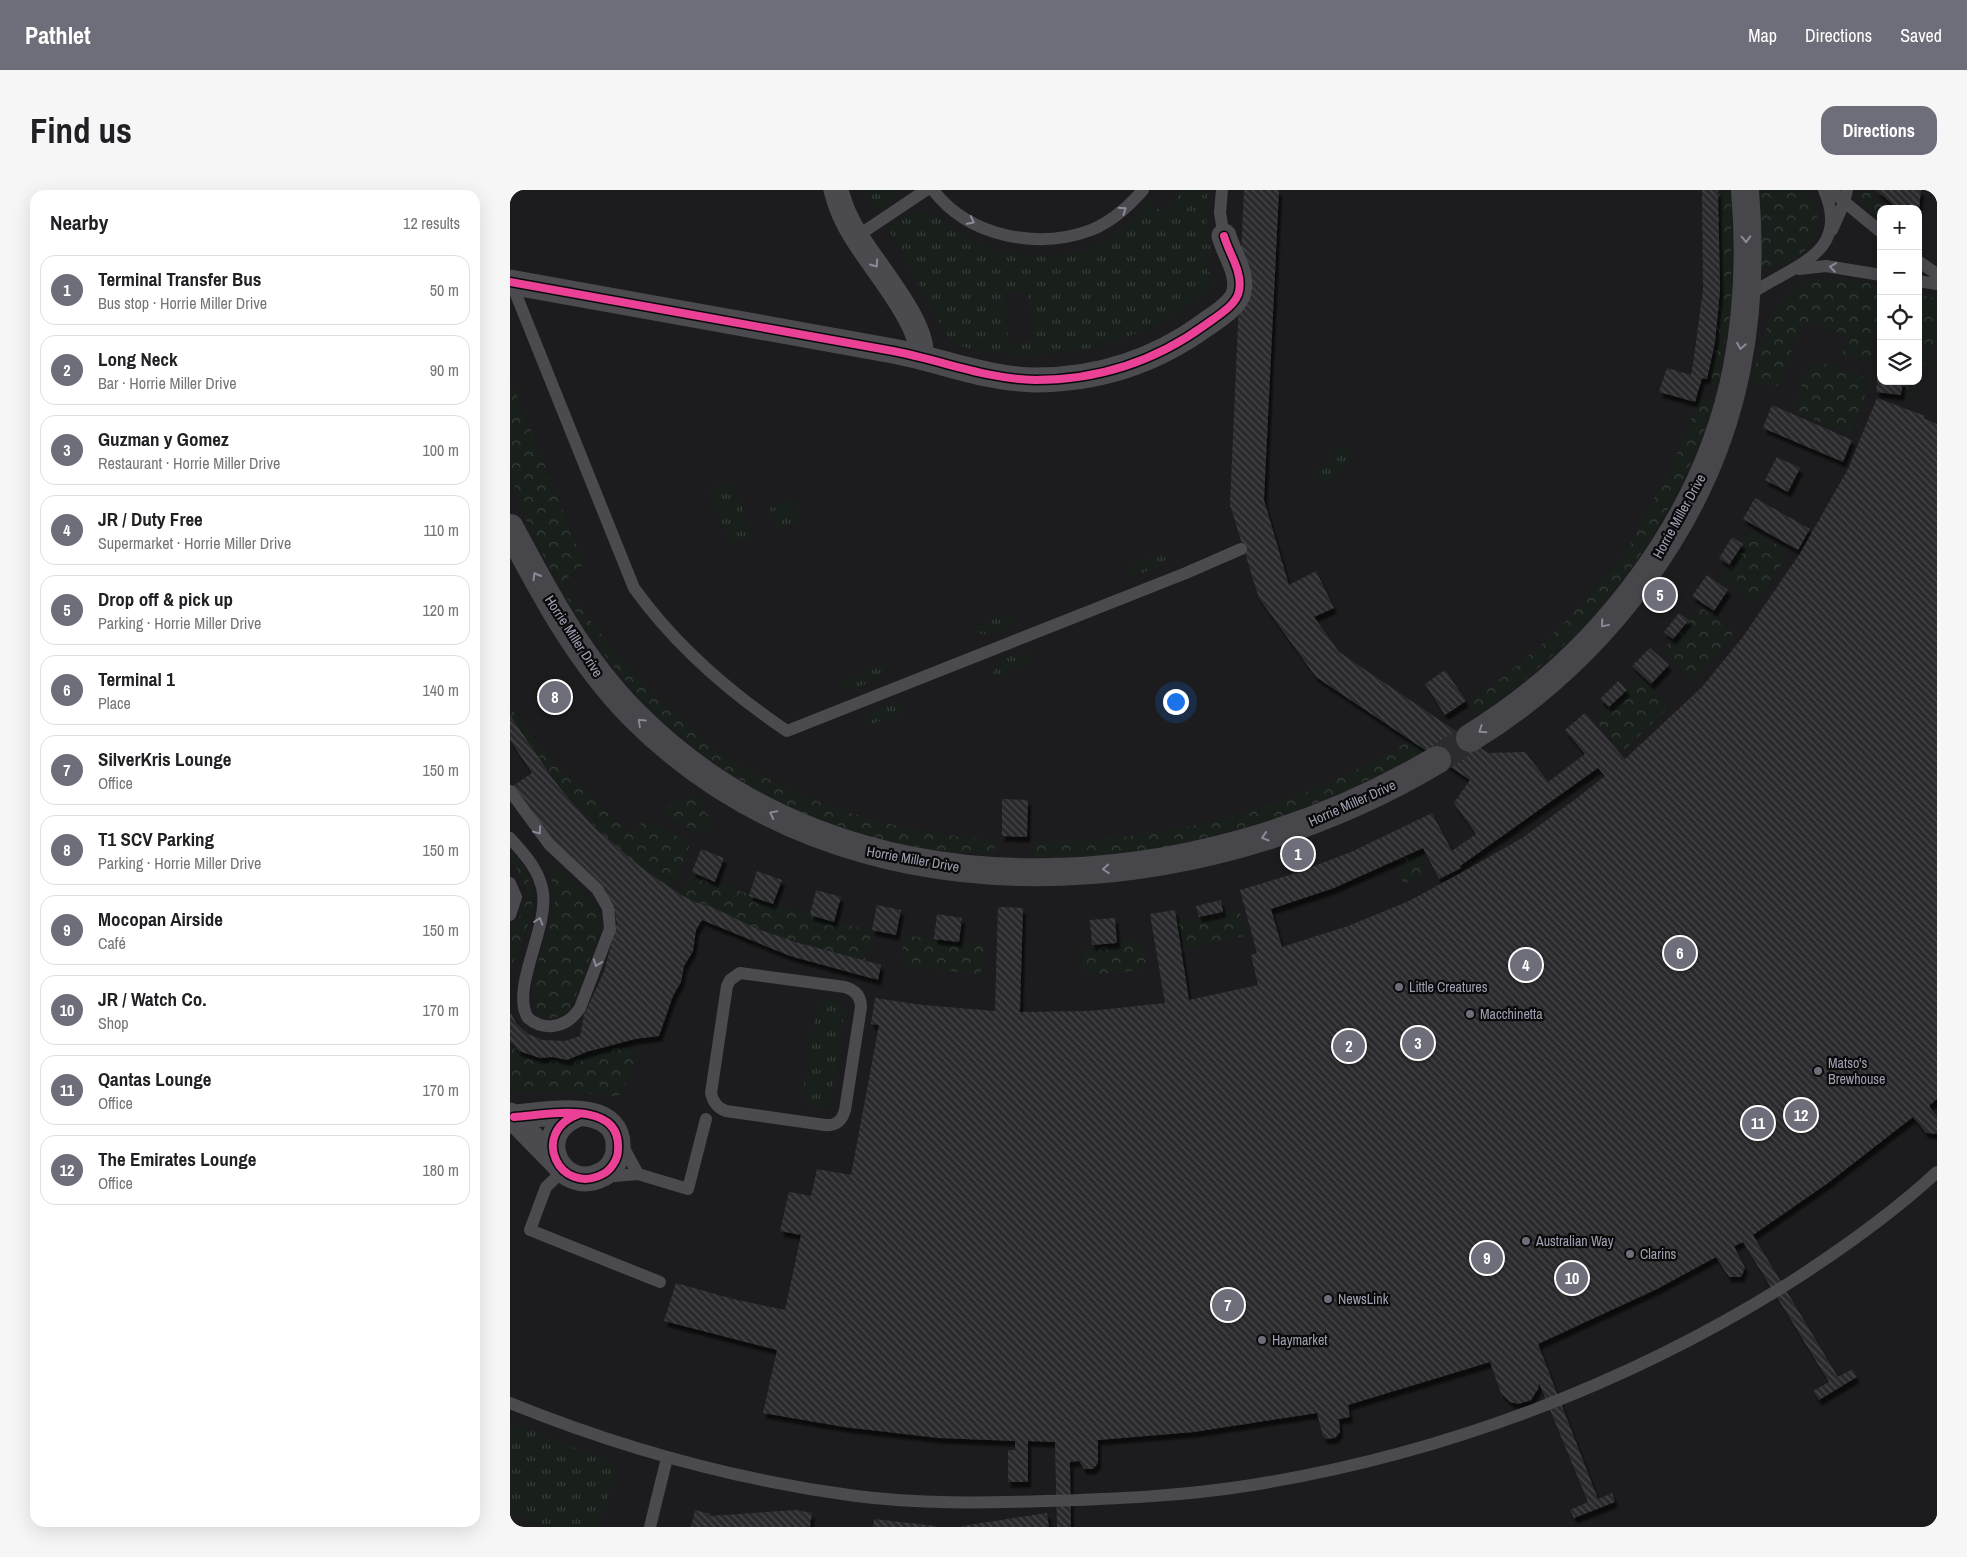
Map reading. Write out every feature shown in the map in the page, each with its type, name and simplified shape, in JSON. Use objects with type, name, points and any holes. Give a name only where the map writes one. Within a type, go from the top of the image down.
[{"type":"main road","name":"Horrie Miller Drive","points":[[1470,738],[1522,703],[1566,664],[1599,630],[1636,586],[1668,539],[1700,483],[1716,443],[1737,369],[1746,298],[1746,190]]},
{"type":"main road","name":"Horrie Miller Drive","points":[[510,528],[568,631],[602,680],[634,715],[669,747],[740,798],[817,835],[862,850],[917,862],[1012,872],[1102,869],[1177,860],[1291,829],[1394,786],[1437,760]]},
{"type":"street","points":[[836,190],[845,216],[856,237],[919,334],[921,356]]},
{"type":"street","points":[[510,282],[921,356],[992,376],[1035,380],[1086,376],[1128,366],[1152,357],[1188,337],[1218,316],[1238,297],[1239,278],[1224,236]]},
{"type":"street","points":[[589,1113],[599,1116],[609,1122],[616,1132],[619,1143],[618,1154],[613,1165],[605,1173],[595,1178],[583,1179],[560,1167],[512,1116],[589,1113]]},
{"type":"street","points":[[560,1167],[552,1143],[555,1133],[561,1124],[579,1114]]},
{"type":"lane","points":[[856,237],[926,190]]},
{"type":"lane","points":[[933,190],[967,220],[1006,236],[1050,240],[1092,229],[1129,206],[1143,190]]},
{"type":"lane","points":[[1222,190],[1220,213],[1224,236]]},
{"type":"lane","points":[[1824,190],[1831,212],[1829,235]]},
{"type":"lane","points":[[1830,190],[1846,196],[1877,228]]},
{"type":"lane","points":[[1746,298],[1764,284],[1783,275],[1816,254],[1829,235],[1846,196]]},
{"type":"lane","points":[[1922,264],[1937,274]]},
{"type":"lane","points":[[1783,275],[1812,266],[1826,266],[1877,274]]},
{"type":"lane","points":[[510,282],[634,588],[656,618],[725,686],[787,731],[1186,573],[1241,549]]},
{"type":"lane","points":[[1922,282],[1937,284]]},
{"type":"lane","points":[[510,791],[549,844],[597,889],[608,908],[610,929],[580,1008],[574,1017],[564,1023],[551,1026],[540,1025],[523,1014],[518,1006],[515,987],[544,905],[543,892],[536,869],[510,838]]},
{"type":"lane","points":[[510,884],[516,897],[510,915]]},
{"type":"lane","points":[[595,1178],[638,1174],[688,1189],[706,1119],[727,986],[735,976],[747,973],[845,987],[855,992],[861,1002],[861,1008],[845,1110],[836,1124],[825,1125],[726,1110],[714,1111],[706,1119]]},
{"type":"lane","points":[[711,1092],[716,1105],[726,1110]]},
{"type":"lane","points":[[616,1132],[638,1174]]},
{"type":"lane","points":[[560,1167],[546,1187],[530,1230],[660,1282]]},
{"type":"lane","points":[[510,1403],[556,1422],[667,1458],[788,1485],[850,1495],[935,1501],[990,1502],[1109,1499],[1247,1486],[1312,1474],[1402,1453],[1481,1429],[1636,1367],[1707,1331],[1835,1253],[1915,1192],[1937,1172]]},
{"type":"lane","points":[[650,1527],[667,1458]]},
{"type":"shaded area","points":[[510,190],[1937,190],[1937,1527],[510,1527]]},
{"type":"green space","points":[[864,190],[901,190],[880,208],[872,205]]},
{"type":"green space","points":[[1183,190],[1208,190],[1206,222],[1212,252],[1202,256],[1213,280],[1211,287],[1190,304],[1167,318],[1120,340],[1069,352],[1042,354],[985,352],[955,343],[943,329],[890,232],[890,226],[911,214],[924,211],[969,239],[1003,252],[1041,256],[1061,255],[1080,251],[1113,237],[1148,202],[1165,214]],"holes":[[[1028,292],[1033,341],[1009,344],[1004,294]]]},
{"type":"green space","points":[[1718,190],[1731,190],[1731,306],[1718,386],[1706,383],[1715,342],[1720,291]]},
{"type":"green space","points":[[1761,190],[1805,190],[1814,205],[1818,218],[1817,230],[1813,240],[1805,250],[1795,258],[1768,270],[1762,266]]},
{"type":"green space","points":[[1857,190],[1868,190],[1882,205],[1877,205],[1877,215],[1863,204]]},
{"type":"green space","points":[[1839,279],[1877,284],[1877,315],[1871,359],[1865,361],[1842,354],[1847,335],[1806,322],[1800,326],[1780,384],[1777,386],[1751,382],[1763,340],[1774,312],[1782,300],[1792,291],[1809,282]]},
{"type":"green space","points":[[1922,295],[1937,299],[1937,334],[1922,373]]},
{"type":"green space","points":[[1816,361],[1867,378],[1870,383],[1851,431],[1846,433],[1796,412],[1794,408],[1809,364]]},
{"type":"green space","points":[[510,378],[584,564],[561,583],[613,650],[671,712],[727,758],[797,793],[852,813],[908,828],[995,840],[994,855],[890,842],[856,833],[807,815],[762,793],[721,767],[683,738],[648,705],[616,669],[586,628],[559,584],[535,539],[521,507],[512,475],[510,458]]},
{"type":"green space","points":[[1902,385],[1917,385],[1912,399],[1901,395]]},
{"type":"green space","points":[[1699,399],[1714,403],[1696,452],[1674,498],[1650,540],[1622,580],[1591,617],[1556,652],[1518,685],[1476,716],[1467,703],[1490,688],[1546,641],[1615,566],[1635,538],[1638,527],[1671,469]]},
{"type":"green space","points":[[1348,445],[1350,456],[1345,466],[1332,477],[1318,480],[1312,471],[1333,461],[1329,452]]},
{"type":"green space","points":[[731,480],[753,536],[730,545],[708,489]]},
{"type":"green space","points":[[792,499],[801,521],[778,530],[769,508]]},
{"type":"green space","points":[[1755,531],[1785,550],[1787,555],[1757,601],[1752,602],[1722,580],[1721,577],[1749,533]]},
{"type":"green space","points":[[1161,553],[1167,557],[1161,566],[1135,576],[1127,573],[1126,567]]},
{"type":"green space","points":[[1702,608],[1732,632],[1732,636],[1697,678],[1692,679],[1665,655],[1664,649],[1698,609]]},
{"type":"green space","points":[[1011,613],[1016,618],[1004,631],[985,634],[974,630],[974,627]]},
{"type":"green space","points":[[1029,653],[1034,657],[1032,663],[999,676],[993,675],[997,666],[1006,658]]},
{"type":"green space","points":[[885,665],[884,670],[877,679],[848,690],[841,687],[840,681]]},
{"type":"green space","points":[[1641,678],[1667,705],[1667,709],[1624,750],[1620,749],[1597,723],[1597,719],[1637,679]]},
{"type":"green space","points":[[899,704],[904,709],[903,713],[863,727],[866,718],[875,710]]},
{"type":"green space","points":[[510,707],[558,768],[632,835],[644,820],[689,842],[689,848],[672,887],[646,871],[623,853],[581,811],[527,740],[510,715]]},
{"type":"green space","points":[[1411,740],[1425,750],[1334,796],[1237,830],[1187,843],[1136,851],[1085,856],[1034,857],[1035,842],[1133,836],[1182,828],[1230,817],[1277,803],[1323,785],[1368,764]]},
{"type":"green space","points":[[697,795],[705,812],[712,820],[707,831],[699,833],[662,814],[666,806]]},
{"type":"green space","points":[[510,849],[522,866],[529,881],[532,909],[524,937],[510,970],[510,935],[524,908],[526,889],[513,861]]},
{"type":"green space","points":[[1418,850],[1427,870],[1406,883],[1402,881],[1394,863]]},
{"type":"green space","points":[[550,861],[590,900],[597,909],[600,918],[599,934],[573,1003],[568,1011],[553,1019],[540,1013],[534,1003],[533,989],[540,955],[551,923],[555,904],[554,887],[545,865]]},
{"type":"green space","points":[[692,872],[773,904],[870,931],[871,936],[865,961],[795,942],[755,928],[711,906],[695,902],[681,895]]},
{"type":"green space","points":[[1239,910],[1245,928],[1244,936],[1182,951],[1177,922]]},
{"type":"green space","points":[[910,936],[980,944],[984,949],[983,969],[977,974],[906,966],[900,961],[904,940]]},
{"type":"green space","points":[[1136,941],[1143,945],[1146,964],[1142,970],[1089,975],[1083,970],[1083,947]]},
{"type":"green space","points":[[826,1000],[837,1001],[845,1009],[831,1100],[826,1106],[817,1108],[806,1104],[803,1091],[816,1010],[820,1003]]},
{"type":"green space","points":[[510,1043],[526,1054],[541,1060],[570,1058],[616,1048],[633,1049],[638,1056],[621,1094],[616,1097],[603,1094],[526,1092],[510,1089]]},
{"type":"green space","points":[[510,1424],[618,1465],[599,1527],[548,1527],[510,1513]]},
{"type":"building","points":[[1244,190],[1279,190],[1264,500],[1289,585],[1316,571],[1334,608],[1314,617],[1339,652],[1488,753],[1525,752],[1548,782],[1585,754],[1565,730],[1585,713],[1625,759],[1702,687],[1742,638],[1799,555],[1848,469],[1877,398],[1925,416],[1923,418],[1937,424],[1937,1099],[1929,1106],[1937,1116],[1937,1134],[1926,1133],[1913,1117],[1828,1183],[1753,1235],[1838,1377],[1852,1369],[1857,1377],[1819,1400],[1813,1391],[1829,1382],[1743,1242],[1734,1246],[1745,1268],[1741,1277],[1729,1277],[1716,1257],[1657,1289],[1538,1344],[1598,1499],[1612,1493],[1615,1502],[1574,1518],[1570,1510],[1588,1502],[1539,1383],[1538,1389],[1531,1400],[1518,1404],[1510,1402],[1501,1393],[1490,1362],[1348,1405],[1350,1417],[1339,1419],[1340,1432],[1335,1438],[1326,1439],[1323,1436],[1317,1413],[1194,1432],[1098,1440],[1098,1463],[1093,1469],[1084,1469],[1079,1461],[1070,1462],[1071,1527],[1057,1527],[1055,1442],[1028,1441],[1028,1482],[1008,1482],[1008,1450],[1015,1450],[1015,1441],[939,1438],[844,1427],[763,1413],[777,1350],[664,1321],[676,1283],[733,1299],[785,1310],[801,1235],[780,1231],[789,1192],[811,1196],[817,1169],[851,1175],[879,1025],[871,1024],[875,998],[922,1005],[995,1011],[998,907],[1023,908],[1020,1012],[1090,1011],[1165,1003],[1150,914],[1175,910],[1189,1000],[1258,985],[1251,955],[1257,953],[1240,890],[1296,873],[1351,852],[1432,813],[1452,851],[1476,834],[1454,803],[1470,780],[1316,677],[1259,598],[1230,505]],"holes":[[[1598,768],[1605,776],[1522,838],[1409,901],[1348,926],[1282,947],[1271,909],[1334,888],[1423,848],[1439,879],[1461,868],[1460,866]]]},
{"type":"building","points":[[1702,190],[1718,190],[1720,291],[1715,342],[1707,379],[1702,378],[1695,402],[1659,392],[1667,368],[1691,375],[1703,290]]},
{"type":"building","points":[[1876,190],[1921,190],[1919,205],[1893,205]]},
{"type":"building","points":[[1877,382],[1877,385],[1902,385],[1901,395],[1876,392]]},
{"type":"building","points":[[1772,405],[1852,440],[1843,462],[1763,428]]},
{"type":"building","points":[[1777,457],[1800,468],[1788,492],[1765,480]]},
{"type":"building","points":[[1755,498],[1810,529],[1798,550],[1743,519]]},
{"type":"building","points":[[1732,537],[1743,544],[1729,565],[1719,558]]},
{"type":"building","points":[[1707,575],[1728,590],[1714,611],[1692,596]]},
{"type":"building","points":[[1679,613],[1689,620],[1673,639],[1664,632]]},
{"type":"building","points":[[1650,648],[1669,665],[1651,684],[1632,666]]},
{"type":"building","points":[[1445,670],[1466,701],[1445,715],[1425,684]]},
{"type":"building","points":[[1618,681],[1627,690],[1609,707],[1600,699]]},
{"type":"building","points":[[510,715],[553,779],[573,804],[595,828],[643,869],[681,895],[712,907],[755,928],[795,942],[881,965],[878,980],[790,956],[702,920],[696,930],[693,951],[684,966],[681,982],[673,996],[659,1036],[635,1039],[586,1052],[567,1060],[553,1057],[540,1058],[519,1051],[510,1041],[510,1012],[517,1024],[528,1034],[543,1040],[565,1041],[580,1036],[584,1015],[604,972],[617,923],[612,905],[554,844],[510,788],[532,773],[510,740]]},
{"type":"building","points":[[1002,799],[1028,800],[1027,837],[1002,836]]},
{"type":"building","points":[[701,849],[724,858],[715,882],[692,872]]},
{"type":"building","points":[[757,871],[782,880],[773,904],[749,896]]},
{"type":"building","points":[[816,890],[841,897],[834,922],[810,915]]},
{"type":"building","points":[[1221,900],[1223,912],[1199,917],[1196,906]]},
{"type":"building","points":[[877,905],[901,910],[896,935],[872,930]]},
{"type":"building","points":[[937,914],[962,918],[959,942],[934,939]]},
{"type":"building","points":[[1115,918],[1117,943],[1092,945],[1090,920]]},
{"type":"building","points":[[695,1510],[710,1514],[709,1516],[796,1510],[812,1513],[810,1527],[691,1527]]},
{"type":"building","points":[[1047,1513],[1049,1527],[962,1527],[962,1526]]},
{"type":"building","points":[[874,1519],[936,1526],[936,1527],[873,1527]]},
{"type":"tunnel","points":[[1437,760],[1470,738]]},
{"type":"cycle path","points":[[510,282],[893,351],[981,373],[1017,379],[1058,379],[1081,377],[1103,372],[1145,359],[1186,338],[1225,310],[1237,296],[1240,284],[1237,270],[1224,236]]},
{"type":"cycle path","points":[[514,1117],[580,1113],[595,1116],[608,1123],[616,1134],[617,1157],[606,1172],[588,1179],[574,1177],[563,1170],[556,1159],[553,1147],[555,1134],[564,1123],[579,1114]]},
{"type":"place","name":"Drop off & pick up","points":[[1660,595]]},
{"type":"place","name":"T1 SCV Parking","points":[[555,697]]},
{"type":"place","name":"Terminal Transfer Bus","points":[[1298,854]]},
{"type":"place","name":"Terminal 1","points":[[1680,953]]},
{"type":"place","name":"JR / Duty Free","points":[[1526,965]]},
{"type":"place","name":"Little Creatures","points":[[1399,987]]},
{"type":"place","name":"Macchinetta","points":[[1470,1014]]},
{"type":"place","name":"Guzman y Gomez","points":[[1418,1043]]},
{"type":"place","name":"Long Neck","points":[[1349,1046]]},
{"type":"place","name":"Matso's Brewhouse","points":[[1818,1071]]},
{"type":"place","name":"The Emirates Lounge","points":[[1801,1115]]},
{"type":"place","name":"Qantas Lounge","points":[[1758,1123]]},
{"type":"place","name":"Australian Way","points":[[1526,1241]]},
{"type":"place","name":"Clarins","points":[[1630,1254]]},
{"type":"place","name":"Mocopan Airside","points":[[1487,1258]]},
{"type":"place","name":"JR / Watch Co.","points":[[1572,1278]]},
{"type":"place","name":"NewsLink","points":[[1328,1299]]},
{"type":"place","name":"SilverKris Lounge","points":[[1228,1305]]},
{"type":"place","name":"Haymarket","points":[[1262,1340]]}]
